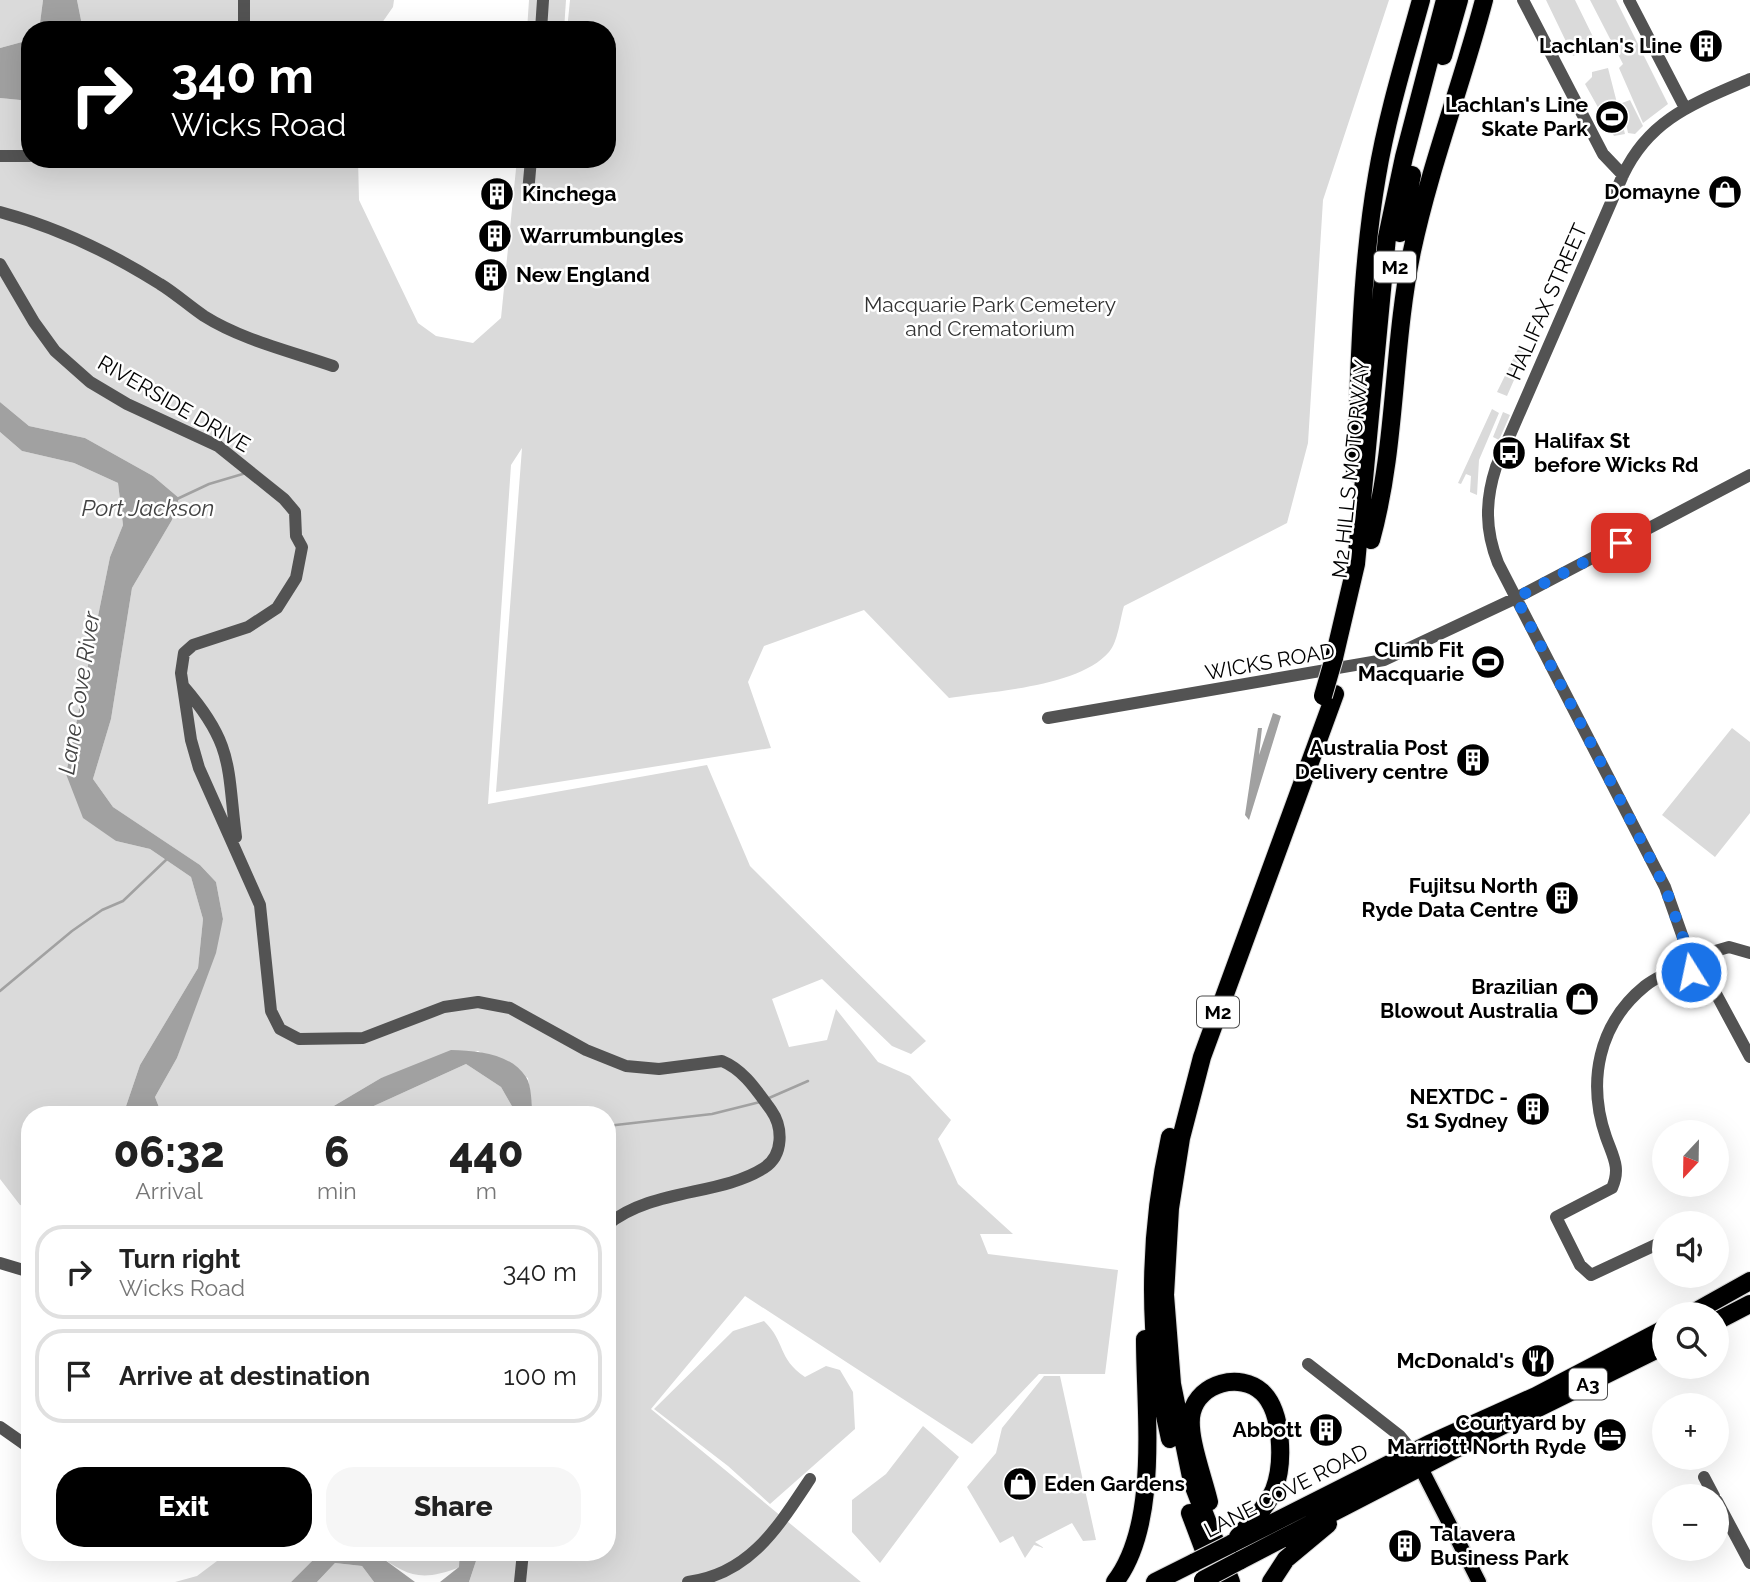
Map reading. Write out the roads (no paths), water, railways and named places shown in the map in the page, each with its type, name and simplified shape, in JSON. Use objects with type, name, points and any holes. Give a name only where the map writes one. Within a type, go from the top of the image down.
[{"type":"highway","points":[[1356,564],[1352,539],[1369,229],[1385,138],[1420,0]]},
{"type":"highway","name":"M2 HILLS MOTORWAY","points":[[1341,657],[1356,564],[1387,237],[1404,158],[1446,0]]},
{"type":"highway","name":"M2 HILLS MOTORWAY","points":[[1209,1574],[1172,1384],[1165,1295],[1170,1208],[1181,1138],[1202,1057],[1329,695],[1371,540],[1398,246],[1411,178],[1459,0]]},
{"type":"highway","points":[[1371,540],[1384,494],[1402,310],[1412,251],[1483,0]]},
{"type":"highway","name":"M2 HILLS MOTORWAY","points":[[1209,1574],[1164,1412],[1155,1344],[1154,1236],[1168,1145],[1188,1066],[1329,695]]},
{"type":"highway","name":"M2","points":[[1115,1582],[1128,1563],[1144,1516],[1145,1256],[1154,1236]]},
{"type":"highway","points":[[1712,1302],[1750,1281]]},
{"type":"highway","points":[[1729,1315],[1750,1304]]},
{"type":"highway","name":"LANE COVE ROAD","points":[[1154,1582],[1209,1574],[1365,1497],[1417,1460],[1652,1335]]},
{"type":"highway","name":"LANE COVE ROAD","points":[[1209,1574],[1231,1544],[1652,1352]]},
{"type":"highway","points":[[1209,1574],[1224,1553],[1191,1421],[1199,1399],[1211,1387],[1234,1382],[1252,1386],[1270,1403],[1275,1413],[1279,1465],[1274,1490],[1265,1506],[1231,1544]]},
{"type":"highway","points":[[1271,1582],[1286,1559],[1365,1497]]},
{"type":"main road","points":[[1417,1460],[1479,1582]]},
{"type":"street","points":[[244,0],[244,21]]},
{"type":"street","points":[[542,21],[543,0]]},
{"type":"street","points":[[1523,0],[1603,154],[1623,175]]},
{"type":"street","points":[[1629,0],[1685,108]]},
{"type":"street","name":"HALIFAX STREET","points":[[1687,949],[1665,887],[1516,598],[1490,541],[1486,517],[1490,485],[1623,175],[1639,146],[1651,132],[1685,108],[1750,79]]},
{"type":"street","points":[[0,156],[21,156]]},
{"type":"street","points":[[528,193],[530,168]]},
{"type":"street","points":[[0,212],[36,221],[122,262],[163,286],[205,316],[249,338],[333,366]]},
{"type":"street","name":"RIVERSIDE DRIVE","points":[[0,264],[34,322],[55,351],[90,382],[127,404],[218,446],[251,471],[295,512],[296,536],[302,547],[296,578],[277,608],[248,627],[198,642],[184,653],[181,673],[191,740],[200,768],[237,848],[262,912],[271,1012],[280,1029],[292,1037],[326,1040],[363,1038],[444,1007],[478,1002],[510,1008],[586,1050],[626,1066],[659,1069],[722,1061],[739,1071],[777,1118],[780,1144],[777,1154],[764,1168],[743,1177],[675,1195],[626,1212],[616,1219]]},
{"type":"street","name":"WICKS ROAD","points":[[1048,718],[1363,665],[1404,651],[1516,598],[1750,475]]},
{"type":"street","name":"RIVERSIDE DRIVE","points":[[183,686],[202,708],[227,753],[237,848]]},
{"type":"street","points":[[1681,964],[1687,949],[1695,947],[1705,954]]},
{"type":"street","points":[[1705,954],[1729,947],[1750,953]]},
{"type":"street","points":[[1681,964],[1691,972],[1699,971],[1705,966],[1705,954]]},
{"type":"street","points":[[1652,1247],[1591,1275],[1580,1265],[1556,1217],[1612,1188],[1619,1170],[1596,1100],[1599,1056],[1612,1025],[1627,1003],[1646,985],[1681,964]]},
{"type":"street","points":[[1699,971],[1714,990],[1750,1057]]},
{"type":"street","points":[[0,1263],[21,1269]]},
{"type":"street","points":[[1308,1364],[1400,1436],[1417,1460]]},
{"type":"street","points":[[0,1427],[21,1442]]},
{"type":"street","points":[[1704,1477],[1708,1484]]},
{"type":"street","points":[[688,1582],[719,1576],[742,1564],[753,1554],[810,1479]]},
{"type":"street","points":[[1729,1523],[1750,1563]]},
{"type":"street","points":[[520,1582],[522,1561]]},
{"type":"water","points":[[43,0],[77,0],[81,21],[40,21]]},
{"type":"water","points":[[21,42],[21,100],[0,98],[0,48]]},
{"type":"water","name":"Port Jackson","points":[[0,402],[29,426],[85,438],[153,476],[179,498],[172,520],[132,588],[111,719],[93,779],[113,807],[200,865],[216,882],[223,919],[216,953],[177,1058],[155,1097],[158,1106],[126,1106],[140,1065],[198,968],[203,919],[191,877],[150,849],[116,841],[83,818],[66,774],[110,557],[123,525],[118,483],[74,463],[22,451],[0,432]]},
{"type":"water","points":[[1273,713],[1281,716],[1249,820],[1245,815],[1258,728],[1262,728],[1259,755]]},
{"type":"water","points":[[451,1050],[472,1051],[502,1058],[519,1069],[529,1085],[532,1106],[512,1106],[501,1087],[466,1064],[374,1106],[334,1106],[381,1078]]},
{"type":"water","points":[[312,1561],[386,1561],[415,1582],[374,1582],[362,1566],[335,1563],[317,1582],[291,1582]]},
{"type":"water","points":[[459,1561],[476,1561],[469,1582],[440,1582],[459,1567]]},
{"type":"waterway","points":[[177,499],[209,484],[246,473]]},
{"type":"waterway","points":[[0,991],[72,931],[102,910],[123,901],[167,859]]},
{"type":"waterway","points":[[769,1098],[808,1081]]},
{"type":"waterway","points":[[616,1125],[712,1114],[760,1102]]},
{"type":"place","name":"Lachlan's Line","points":[[1706,46]]},
{"type":"place","name":"Lachlan's Line Skate Park","points":[[1612,117]]},
{"type":"place","name":"Domayne","points":[[1725,192]]},
{"type":"place","name":"Kinchega","points":[[497,194]]},
{"type":"place","name":"Warrumbungles","points":[[495,236]]},
{"type":"place","name":"New England","points":[[491,275]]},
{"type":"place","name":"Halifax St before Wicks Rd","points":[[1509,453]]},
{"type":"place","name":"Climb Fit Macquarie","points":[[1488,662]]},
{"type":"place","name":"Australia Post Delivery centre","points":[[1473,760]]},
{"type":"place","name":"Fujitsu North Ryde Data Centre","points":[[1562,898]]},
{"type":"place","name":"Brazilian Blowout Australia","points":[[1582,999]]},
{"type":"place","name":"NEXTDC - S1 Sydney","points":[[1533,1109]]},
{"type":"place","name":"McDonald's","points":[[1538,1361]]},
{"type":"place","name":"Abbott","points":[[1326,1430]]},
{"type":"place","name":"Courtyard by Marriott North Ryde","points":[[1610,1435]]},
{"type":"place","name":"Eden Gardens","points":[[1020,1484]]},
{"type":"place","name":"Talavera Business Park","points":[[1405,1546]]},
{"type":"park label","name":"Macquarie Park Cemetery and Crematorium","points":[[990,317]]},
{"type":"water label","name":"Lane Cove River","points":[[79,693]]}]
